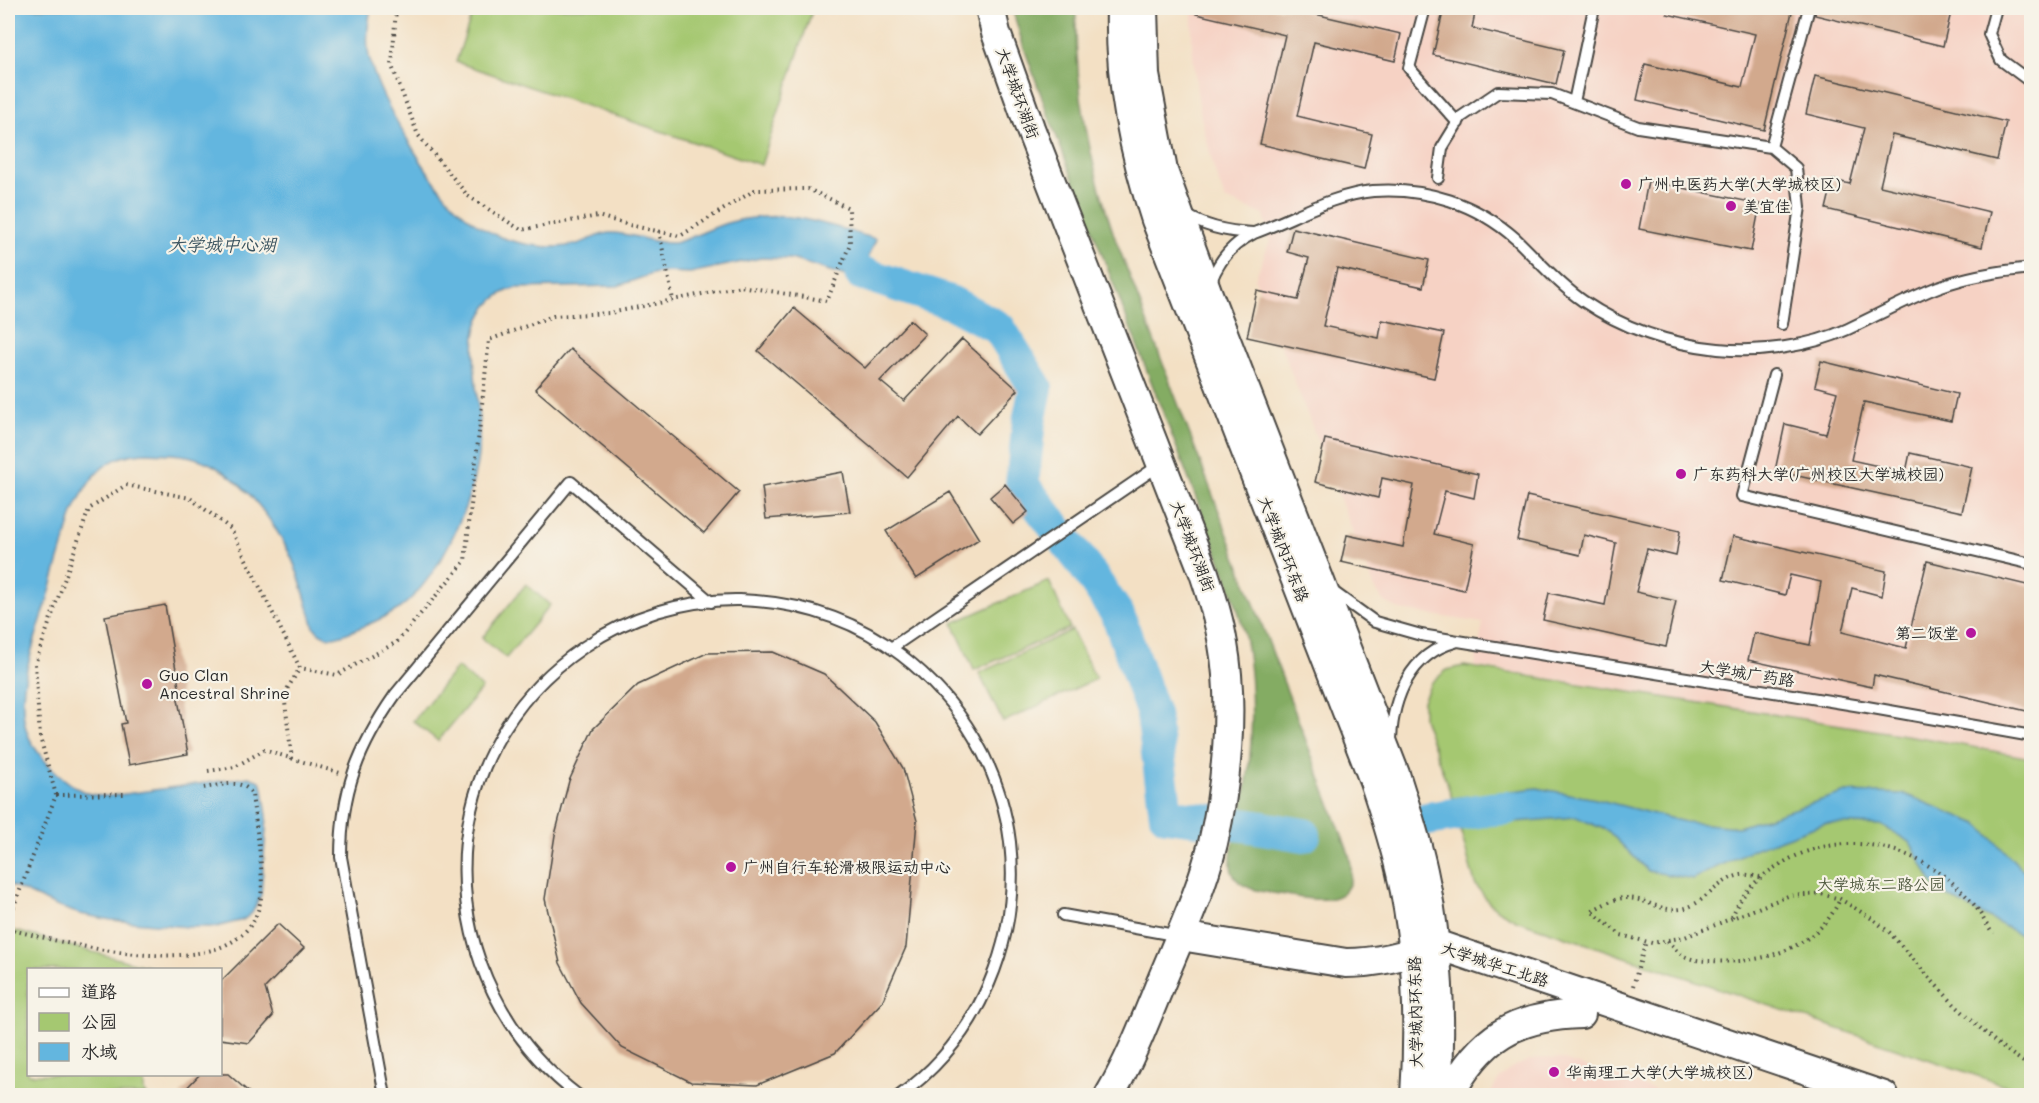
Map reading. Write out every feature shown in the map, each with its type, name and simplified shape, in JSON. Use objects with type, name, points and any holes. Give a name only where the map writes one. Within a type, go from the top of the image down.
[{"type":"main road","name":"大学城环湖街","points":[[990,8],[996,33],[1030,128],[1212,596],[1224,646],[1228,685],[1228,718],[1221,806],[1212,845],[1181,936],[1134,1047],[1109,1095]]},
{"type":"main road","name":"大学城内环东路","points":[[1121,8],[1123,77],[1128,115],[1142,177],[1160,230],[1374,781],[1429,954],[1418,1018],[1415,1095]]},
{"type":"main road","name":"大学城内环东路","points":[[1143,8],[1145,75],[1163,171],[1208,294],[1391,764],[1423,870],[1429,954],[1440,1046],[1437,1095]]},
{"type":"main road","points":[[1181,936],[1346,963],[1429,954]]},
{"type":"main road","name":"大学城华工北路","points":[[1429,954],[1627,1008],[1884,1095]]},
{"type":"main road","name":"大学城华工北路","points":[[1429,954],[1581,1014],[1822,1095]]},
{"type":"main road","points":[[1449,1095],[1468,1064],[1482,1048],[1499,1035],[1518,1024],[1538,1018],[1581,1014]]},
{"type":"lane","points":[[1425,8],[1409,68],[1458,123]]},
{"type":"lane","points":[[1574,102],[1594,8]]},
{"type":"lane","points":[[1772,147],[1809,8]]},
{"type":"lane","points":[[1996,8],[1989,34],[2001,60],[2031,83]]},
{"type":"lane","points":[[1438,178],[1442,148],[1461,117],[1498,92],[1552,94],[1638,127],[1772,147],[1796,168],[1800,207],[1782,324]]},
{"type":"lane","points":[[1208,294],[1213,275],[1222,259],[1237,244],[1254,233],[1349,195],[1392,190],[1438,196],[1480,213],[1499,226],[1557,280],[1606,315],[1657,337],[1678,343],[1720,349],[1785,347],[1828,337],[1939,287],[1987,274],[2031,268]]},
{"type":"lane","points":[[1174,204],[1191,218],[1202,222],[1230,231],[1254,233]]},
{"type":"lane","points":[[1774,375],[1742,496],[2031,564]]},
{"type":"lane","points":[[891,648],[1162,464]]},
{"type":"lane","points":[[385,1095],[341,857],[341,834],[352,777],[369,734],[395,695],[571,482],[711,602]]},
{"type":"lane","name":"大学城广药路","points":[[1318,575],[1339,598],[1375,621],[1405,632],[1917,715],[2031,736]]},
{"type":"lane","points":[[579,1095],[553,1074],[525,1044],[498,1005],[481,967],[471,933],[465,887],[466,840],[474,800],[486,767],[507,725],[528,697],[557,668],[589,643],[631,621],[670,609],[711,602],[757,601],[803,609],[853,626],[891,648],[922,672],[964,720],[992,772],[1003,806],[1009,834],[1012,869],[1010,910],[1003,945],[992,978],[980,1004],[961,1034],[922,1078],[899,1095]]},
{"type":"lane","points":[[1391,764],[1393,717],[1402,687],[1411,671],[1424,659],[1447,644],[1458,641]]},
{"type":"lane","points":[[1063,915],[1181,936]]},
{"type":"path","points":[[300,668],[337,675],[397,642],[465,561],[489,340],[554,316],[609,314],[741,286],[827,301],[850,244],[849,208],[808,189],[755,190],[680,236],[598,216],[521,230],[468,196],[418,135],[392,66],[396,8]]},
{"type":"path","points":[[659,231],[673,300]]},
{"type":"path","points":[[8,918],[56,795],[40,737],[35,664],[89,508],[126,485],[190,498],[231,529],[300,668]]},
{"type":"path","points":[[292,759],[284,694],[300,668]]},
{"type":"path","points":[[208,771],[235,767],[264,750],[352,777]]},
{"type":"path","points":[[8,929],[92,949],[129,954],[170,956],[210,950],[233,943],[253,921],[260,905],[262,888],[252,794],[245,786],[238,783],[203,788]]},
{"type":"path","points":[[56,795],[126,794]]},
{"type":"path","points":[[1732,917],[1737,904],[1760,877],[1794,856],[1836,844],[1866,844],[1893,849],[1938,871],[1976,907],[1993,934]]},
{"type":"path","points":[[1760,877],[1743,874],[1725,881],[1698,903],[1682,909],[1665,909],[1626,898],[1591,911],[1621,935],[1652,943],[1685,937],[1788,896],[1821,894],[1840,899],[1890,933],[1957,1006],[2000,1045],[2031,1068]]},
{"type":"path","points":[[1666,940],[1684,956],[1704,961],[1766,959],[1808,939],[1835,913],[1840,899]]},
{"type":"path","points":[[1627,1008],[1646,941]]},
{"type":"shaded area","points":[[1192,8],[2031,8],[2031,758],[1924,738],[1475,666],[1483,623],[1401,610],[1385,602],[1375,589],[1255,279],[1270,241],[1264,215],[1225,199],[1214,169],[1197,92],[1192,45]]},
{"type":"shaded area","name":"华南理工大学(大学城校区)","points":[[1543,1058],[1560,1059],[1670,1095],[1489,1095],[1500,1078],[1513,1067]]},
{"type":"green space","points":[[474,8],[813,8],[761,165],[456,62]]},
{"type":"green space","points":[[1012,8],[1076,8],[1078,66],[1085,123],[1105,207],[1349,854],[1351,871],[1349,884],[1344,892],[1336,897],[1313,899],[1256,890],[1242,884],[1233,874],[1232,847],[1245,794],[1251,740],[1251,683],[1243,629],[1225,573],[1049,117]]},
{"type":"green space","points":[[1049,581],[1070,628],[974,670],[953,623]]},
{"type":"green space","points":[[526,584],[550,605],[506,658],[482,638]]},
{"type":"green space","points":[[1072,630],[1096,679],[1003,722],[979,673]]},
{"type":"green space","name":"大学城东二路公园","points":[[1464,666],[1924,738],[2031,758],[2031,1094],[1516,920],[1496,909],[1475,884],[1450,792],[1423,718],[1423,701],[1431,683],[1447,670]]},
{"type":"green space","points":[[457,667],[482,688],[438,741],[413,721]]},
{"type":"green space","points":[[8,929],[152,968],[27,968],[27,1076],[144,1076],[144,1091],[147,1095],[8,1095]]},
{"type":"water","name":"大学城中心湖","points":[[8,8],[371,8],[368,51],[372,67],[388,105],[413,148],[434,181],[460,210],[491,233],[509,240],[560,247],[611,233],[674,243],[731,222],[771,216],[805,219],[876,239],[859,280],[791,259],[761,258],[690,273],[652,274],[618,286],[516,288],[494,299],[483,312],[475,336],[474,362],[479,428],[477,462],[465,509],[455,532],[430,576],[399,609],[343,635],[325,636],[314,627],[290,554],[268,518],[248,492],[223,471],[189,456],[149,453],[121,457],[101,469],[86,488],[73,513],[32,649],[24,683],[24,717],[27,732],[40,755],[57,773],[75,787],[94,795],[110,796],[249,777],[260,781],[267,816],[261,895],[252,913],[243,920],[216,927],[187,927],[111,920],[80,914],[56,906],[8,884]]},
{"type":"water","points":[[1537,788],[1596,799],[1685,822],[1738,827],[1846,792],[1904,794],[1978,824],[2022,869],[2031,873],[2031,934],[2019,934],[1937,891],[1910,842],[1881,825],[1825,823],[1751,850],[1693,879],[1648,871],[1608,831],[1576,817],[1466,826],[1452,798]]},
{"type":"building","points":[[1197,8],[1289,8],[1401,34],[1395,61],[1314,42],[1297,116],[1372,134],[1364,169],[1260,144],[1285,35],[1196,14]]},
{"type":"building","points":[[1444,8],[1476,8],[1472,28],[1564,50],[1556,84],[1433,55]]},
{"type":"building","points":[[1668,8],[1775,8],[1792,12],[1764,130],[1637,100],[1645,64],[1742,87],[1755,34],[1667,14]]},
{"type":"building","points":[[1816,8],[1952,8],[1943,46],[1815,15]]},
{"type":"building","points":[[1815,76],[2006,122],[1997,160],[1892,135],[1880,186],[1990,212],[1982,247],[1826,209],[1833,180],[1850,184],[1864,128],[1806,114]]},
{"type":"building","points":[[1648,181],[1760,204],[1751,251],[1639,229]]},
{"type":"building","points":[[1293,228],[1429,260],[1423,287],[1337,268],[1323,326],[1379,338],[1382,320],[1444,333],[1434,378],[1247,337],[1257,291],[1298,300],[1309,258],[1287,252]]},
{"type":"building","points":[[794,308],[865,368],[910,320],[925,334],[880,381],[904,401],[962,339],[1018,390],[977,434],[958,416],[907,477],[758,351]]},
{"type":"building","points":[[570,349],[739,492],[704,533],[535,389]]},
{"type":"building","points":[[1821,361],[1957,394],[1951,421],[1864,402],[1851,460],[1906,472],[1910,453],[1972,467],[1962,512],[1775,471],[1785,424],[1826,434],[1837,392],[1815,386]]},
{"type":"building","points":[[1325,439],[1478,474],[1474,498],[1445,491],[1434,534],[1474,544],[1464,590],[1341,562],[1347,535],[1403,547],[1414,485],[1382,478],[1378,498],[1315,482]]},
{"type":"building","points":[[843,472],[850,512],[766,519],[762,487]]},
{"type":"building","points":[[1005,484],[1028,512],[1013,524],[990,497]]},
{"type":"building","points":[[950,492],[979,539],[916,579],[886,531]]},
{"type":"building","points":[[1527,496],[1680,531],[1676,556],[1647,549],[1636,592],[1676,601],[1666,647],[1543,620],[1549,593],[1605,605],[1616,543],[1584,535],[1580,555],[1517,540]]},
{"type":"building","points":[[1733,536],[1886,571],[1882,596],[1852,588],[1842,632],[1906,648],[1927,561],[2031,586],[2031,712],[1874,675],[1872,687],[1748,660],[1754,633],[1810,645],[1821,582],[1790,575],[1785,595],[1723,580]]},
{"type":"building","name":"Guo Clan Ancestral Shrine","points":[[165,605],[188,754],[129,765],[121,724],[126,723],[105,616]]},
{"type":"building","name":"广州自行车轮滑极限运动中心","points":[[773,652],[824,674],[875,722],[903,768],[917,821],[906,947],[882,1002],[835,1053],[757,1085],[691,1082],[622,1048],[581,1003],[560,963],[545,899],[555,835],[569,781],[593,729],[638,685],[707,653]]},
{"type":"building","points":[[278,924],[304,948],[265,988],[273,1016],[249,1043],[222,1039],[222,980]]},
{"type":"building","points":[[228,1074],[252,1095],[180,1095],[198,1076]]},
{"type":"waterway","points":[[861,273],[952,303],[999,328],[1036,388],[1029,422],[1022,484],[1084,565],[1118,615],[1153,714],[1166,815],[1304,835]]},
{"type":"waterway","points":[[1427,819],[1507,808]]},
{"type":"place","name":"广州中医药大学(大学城校区)","points":[[1626,184]]},
{"type":"place","name":"美宜佳","points":[[1731,206]]},
{"type":"place","name":"广东药科大学(广州校区大学城校园)","points":[[1681,474]]},
{"type":"place","name":"第二饭堂","points":[[1971,633]]},
{"type":"place","name":"Guo Clan Ancestral Shrine","points":[[147,684]]},
{"type":"place","name":"广州自行车轮滑极限运动中心","points":[[731,867]]},
{"type":"place","name":"华南理工大学(大学城校区)","points":[[1554,1072]]}]
